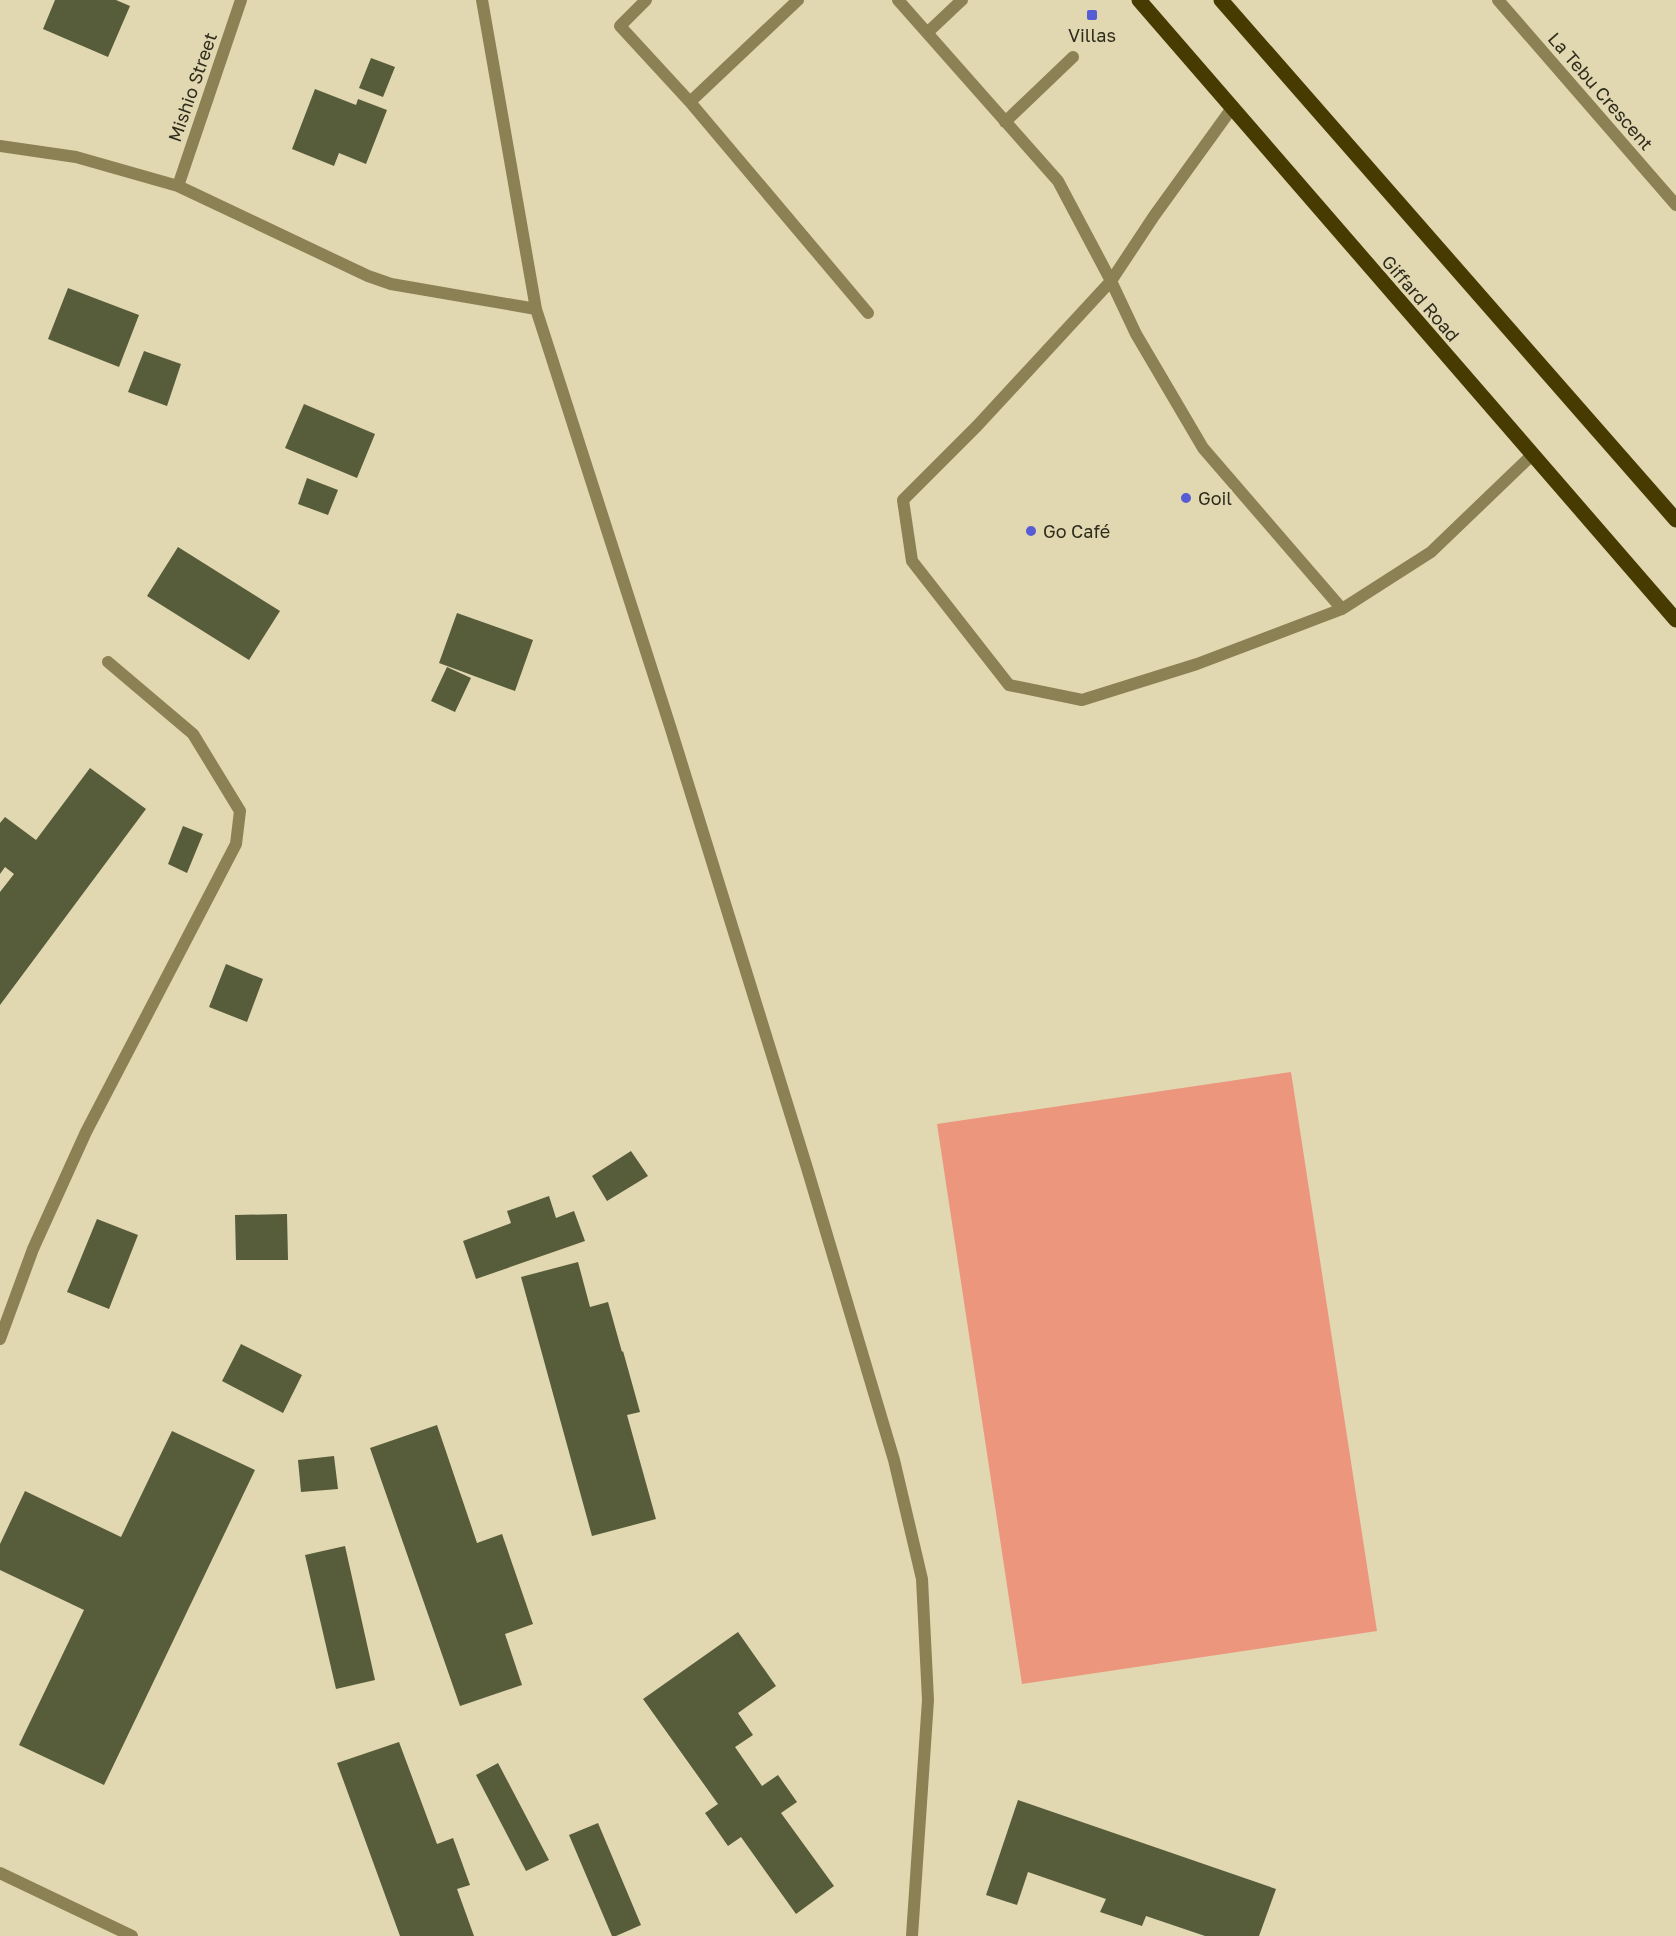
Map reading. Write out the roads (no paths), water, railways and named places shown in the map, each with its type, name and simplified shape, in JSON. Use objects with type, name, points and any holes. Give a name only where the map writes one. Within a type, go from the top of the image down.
[{"type":"main road","name":"Giffard Road","points":[[1139,0],[1676,621]]},
{"type":"main road","points":[[1221,0],[1676,520]]},
{"type":"street","name":"Mishio Street","points":[[178,186],[241,0]]},
{"type":"street","points":[[482,0],[536,309],[674,737],[807,1168],[894,1460],[922,1579],[928,1700],[912,1936]]},
{"type":"street","points":[[646,0],[620,26],[690,102],[868,314]]},
{"type":"street","points":[[690,102],[798,0]]},
{"type":"street","points":[[898,0],[1058,181],[1136,334],[1203,448],[1342,609]]},
{"type":"street","points":[[927,33],[963,0]]},
{"type":"street","name":"La Tebu Crescent","points":[[1498,0],[1676,206]]},
{"type":"street","points":[[1005,122],[1073,57]]},
{"type":"street","points":[[1232,108],[1154,216],[1111,281],[977,426],[903,500],[912,561],[1009,685],[1082,700],[1197,664],[1342,609],[1431,552],[1532,455]]},
{"type":"street","points":[[0,146],[76,157],[178,186],[368,276],[391,284],[536,309]]},
{"type":"street","points":[[0,1339],[33,1249],[86,1132],[236,844],[240,812],[193,734],[108,662]]},
{"type":"street","points":[[0,1873],[132,1936]]},
{"type":"place","name":"Villas","points":[[1092,15]]},
{"type":"place","name":"Goil","points":[[1186,498]]},
{"type":"place","name":"Go Café","points":[[1031,531]]}]
